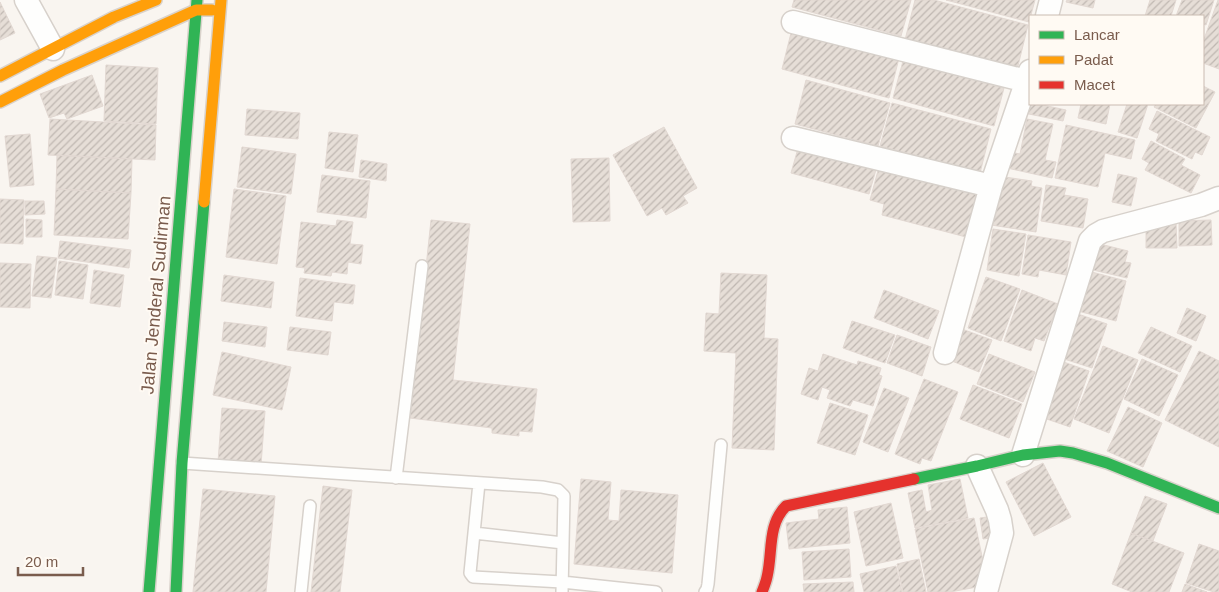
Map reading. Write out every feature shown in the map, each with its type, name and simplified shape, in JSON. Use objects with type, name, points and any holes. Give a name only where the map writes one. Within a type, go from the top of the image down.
[{"type":"main road","points":[[0,76],[114,17],[156,0]]},
{"type":"main road","points":[[0,102],[196,5],[221,5],[182,463],[176,592]]},
{"type":"main road","name":"Jalan Jenderal Sudirman","points":[[149,592],[196,5]]},
{"type":"main road","points":[[762,592],[767,577],[774,524],[780,512],[786,506],[1023,455],[1060,451],[1073,453],[1107,463],[1219,508]]},
{"type":"street","points":[[26,0],[54,49]]},
{"type":"street","points":[[1047,15],[1051,0]]},
{"type":"street","points":[[793,22],[1028,76],[991,186],[945,353]]},
{"type":"street","points":[[793,138],[991,186]]},
{"type":"street","points":[[1023,455],[1090,241],[1096,234],[1103,231],[1201,205],[1219,198]]},
{"type":"street","points":[[977,466],[997,510],[1002,533],[986,592]]},
{"type":"lane","points":[[396,478],[422,266]]},
{"type":"lane","points":[[705,592],[708,584],[721,445]]},
{"type":"lane","points":[[182,463],[558,490],[564,496],[562,587]]},
{"type":"lane","points":[[479,483],[470,573],[473,577],[562,587],[656,592]]},
{"type":"lane","points":[[301,592],[310,506]]},
{"type":"lane","points":[[474,533],[563,543]]},
{"type":"building","points":[[794,0],[911,0],[901,36],[792,7]]},
{"type":"building","points":[[915,0],[934,0],[1028,25],[1017,70],[905,40]]},
{"type":"building","points":[[946,0],[1035,0],[1031,15],[1029,15],[1029,22]]},
{"type":"building","points":[[1067,0],[1095,0],[1093,8],[1066,2]]},
{"type":"building","points":[[1150,0],[1176,0],[1171,15],[1145,15]]},
{"type":"building","points":[[1182,0],[1214,0],[1206,25],[1204,24],[1204,15],[1176,15]]},
{"type":"building","points":[[1219,0],[1219,69],[1204,63],[1204,39]]},
{"type":"building","points":[[0,2],[15,33],[0,40]]},
{"type":"building","points":[[792,29],[899,58],[889,98],[782,69]]},
{"type":"building","points":[[903,61],[1004,88],[994,126],[893,98]]},
{"type":"building","points":[[106,65],[158,68],[156,124],[104,121]]},
{"type":"building","points":[[92,75],[103,106],[67,119],[64,113],[49,118],[40,94]]},
{"type":"building","points":[[806,80],[890,103],[878,146],[795,124]]},
{"type":"building","points":[[1204,86],[1215,92],[1196,128],[1154,107],[1155,105],[1204,105]]},
{"type":"building","points":[[892,103],[991,129],[980,173],[880,146]]},
{"type":"building","points":[[1029,105],[1043,105],[1066,110],[1063,121],[1024,113]]},
{"type":"building","points":[[1081,105],[1110,105],[1106,124],[1078,118]]},
{"type":"building","points":[[1127,105],[1148,105],[1137,138],[1118,132]]},
{"type":"building","points":[[247,109],[300,113],[298,139],[245,135]]},
{"type":"building","points":[[1157,111],[1210,137],[1202,155],[1195,152],[1192,159],[1156,141],[1159,134],[1149,129]]},
{"type":"building","points":[[50,119],[156,125],[155,160],[48,155]]},
{"type":"building","points":[[1027,119],[1053,124],[1045,160],[1056,162],[1052,178],[1007,168],[1010,152],[1020,154]]},
{"type":"building","points":[[1066,125],[1135,140],[1131,159],[1105,153],[1098,187],[1055,178]]},
{"type":"building","points":[[664,127],[697,188],[683,196],[688,203],[666,215],[662,208],[647,216],[613,155]]},
{"type":"building","points":[[329,132],[358,135],[353,172],[325,168]]},
{"type":"building","points":[[30,134],[34,185],[10,187],[5,136]]},
{"type":"building","points":[[1151,141],[1185,159],[1181,165],[1200,175],[1191,193],[1145,170],[1149,163],[1142,159]]},
{"type":"building","points":[[799,145],[877,166],[869,194],[791,173]]},
{"type":"building","points":[[242,147],[296,154],[291,194],[237,187]]},
{"type":"building","points":[[57,155],[132,159],[131,193],[56,189]]},
{"type":"building","points":[[609,158],[610,221],[573,222],[571,159]]},
{"type":"building","points":[[361,160],[387,164],[386,181],[359,177]]},
{"type":"building","points":[[879,167],[977,194],[966,237],[882,215],[884,204],[870,200]]},
{"type":"building","points":[[1118,174],[1137,178],[1131,206],[1112,202]]},
{"type":"building","points":[[322,175],[370,181],[366,218],[317,212]]},
{"type":"building","points":[[998,176],[1032,181],[1031,186],[1042,188],[1036,232],[991,225]]},
{"type":"building","points":[[1046,185],[1066,188],[1064,195],[1088,199],[1083,228],[1041,221]]},
{"type":"building","points":[[56,189],[131,193],[128,239],[54,235]]},
{"type":"building","points":[[234,189],[286,196],[277,264],[226,257]]},
{"type":"building","points":[[0,199],[24,200],[23,244],[0,243]]},
{"type":"building","points":[[25,201],[44,201],[45,214],[25,215]]},
{"type":"building","points":[[26,219],[42,220],[42,237],[26,237]]},
{"type":"building","points":[[337,220],[353,222],[350,244],[363,245],[361,264],[348,262],[347,274],[332,272],[331,276],[304,273],[305,268],[296,267],[301,222],[336,226]]},
{"type":"building","points":[[431,220],[470,224],[453,380],[537,389],[532,432],[519,431],[519,436],[492,433],[492,428],[410,418]]},
{"type":"building","points":[[1211,220],[1212,245],[1179,246],[1179,221]]},
{"type":"building","points":[[1146,223],[1176,223],[1177,248],[1146,248]]},
{"type":"building","points":[[993,229],[1026,234],[1019,276],[987,270]]},
{"type":"building","points":[[1028,235],[1071,242],[1066,275],[1039,270],[1038,277],[1022,274]]},
{"type":"building","points":[[60,241],[131,250],[129,268],[58,258]]},
{"type":"building","points":[[1096,243],[1128,251],[1125,262],[1131,263],[1127,278],[1089,269]]},
{"type":"building","points":[[37,256],[57,258],[51,298],[32,296]]},
{"type":"building","points":[[59,261],[88,265],[83,299],[55,295]]},
{"type":"building","points":[[0,263],[31,264],[30,308],[0,307]]},
{"type":"building","points":[[94,270],[124,275],[120,307],[90,303]]},
{"type":"building","points":[[1084,270],[1126,281],[1116,321],[1074,310]]},
{"type":"building","points":[[721,273],[767,275],[764,338],[778,339],[774,450],[732,448],[736,353],[704,351],[706,313],[719,314]]},
{"type":"building","points":[[224,275],[274,282],[271,308],[221,301]]},
{"type":"building","points":[[986,277],[1020,289],[1001,341],[968,328]]},
{"type":"building","points":[[300,278],[355,285],[353,304],[334,302],[332,321],[296,316]]},
{"type":"building","points":[[884,290],[939,311],[928,339],[874,318]]},
{"type":"building","points":[[1022,290],[1058,304],[1044,341],[1035,338],[1031,351],[1004,341]]},
{"type":"building","points":[[1187,308],[1206,316],[1196,341],[1177,333]]},
{"type":"building","points":[[1072,312],[1107,324],[1092,368],[1058,357]]},
{"type":"building","points":[[852,321],[895,335],[885,363],[843,348]]},
{"type":"building","points":[[224,322],[267,327],[265,347],[222,341]]},
{"type":"building","points":[[290,327],[331,332],[328,355],[287,350]]},
{"type":"building","points":[[1151,327],[1192,346],[1180,372],[1138,353]]},
{"type":"building","points":[[959,328],[992,340],[979,372],[947,359]]},
{"type":"building","points":[[897,335],[931,347],[922,376],[887,363]]},
{"type":"building","points":[[1103,346],[1138,360],[1109,433],[1074,419]]},
{"type":"building","points":[[1199,351],[1219,361],[1219,447],[1165,420]]},
{"type":"building","points":[[222,352],[291,367],[282,410],[213,395]]},
{"type":"building","points":[[823,354],[857,365],[858,361],[881,368],[879,375],[882,376],[873,406],[853,400],[850,406],[827,398],[830,390],[822,387],[818,400],[801,394],[809,368],[818,371]]},
{"type":"building","points":[[989,354],[1035,372],[1023,402],[977,384]]},
{"type":"building","points":[[1142,359],[1178,375],[1159,416],[1124,399]]},
{"type":"building","points":[[1058,360],[1089,371],[1070,427],[1038,416]]},
{"type":"building","points":[[924,379],[958,392],[931,461],[922,458],[920,464],[895,454]]},
{"type":"building","points":[[973,385],[1022,404],[1009,438],[960,419]]},
{"type":"building","points":[[884,388],[909,398],[888,452],[863,442]]},
{"type":"building","points":[[830,403],[868,415],[855,455],[817,443]]},
{"type":"building","points":[[1128,407],[1162,423],[1143,467],[1107,451]]},
{"type":"building","points":[[222,408],[265,411],[261,465],[218,462]]},
{"type":"building","points":[[1043,463],[1071,517],[1034,536],[1006,482]]},
{"type":"building","points":[[581,479],[611,482],[608,520],[619,521],[621,490],[678,495],[672,573],[574,564]]},
{"type":"building","points":[[960,479],[968,518],[915,528],[908,493],[922,490],[926,512],[932,510],[928,485]]},
{"type":"building","points":[[323,486],[352,490],[340,592],[311,592]]},
{"type":"building","points":[[203,489],[275,496],[266,592],[193,592]]},
{"type":"building","points":[[1145,496],[1167,504],[1153,541],[1131,533]]},
{"type":"building","points":[[891,503],[903,558],[866,566],[854,512]]},
{"type":"building","points":[[847,507],[850,543],[789,549],[786,523],[819,519],[818,510]]},
{"type":"building","points":[[994,516],[997,537],[983,539],[980,518]]},
{"type":"building","points":[[974,518],[988,585],[950,592],[928,592],[915,529]]},
{"type":"building","points":[[1131,533],[1184,553],[1169,592],[1132,592],[1112,584]]},
{"type":"building","points":[[1199,544],[1219,551],[1219,592],[1186,583]]},
{"type":"building","points":[[849,549],[851,577],[804,580],[802,552]]},
{"type":"building","points":[[919,559],[926,592],[903,592],[897,564]]},
{"type":"building","points":[[896,566],[902,592],[864,592],[860,574]]},
{"type":"building","points":[[853,582],[854,592],[804,592],[803,584]]},
{"type":"building","points":[[1185,584],[1207,592],[1182,592]]},
{"type":"traffic: fast","points":[[149,592],[197,0]]},
{"type":"traffic: fast","points":[[176,592],[182,463],[204,202]]},
{"type":"traffic: fast","points":[[914,479],[1023,455],[1060,451],[1107,463],[1219,508]]},
{"type":"traffic: slow","points":[[0,76],[114,17],[156,0]]},
{"type":"traffic: slow","points":[[204,202],[221,0]]},
{"type":"traffic: slow","points":[[0,102],[63,70],[196,10],[212,10]]},
{"type":"traffic: jam","points":[[762,592],[769,568],[773,530],[780,513],[786,506],[914,479]]}]
